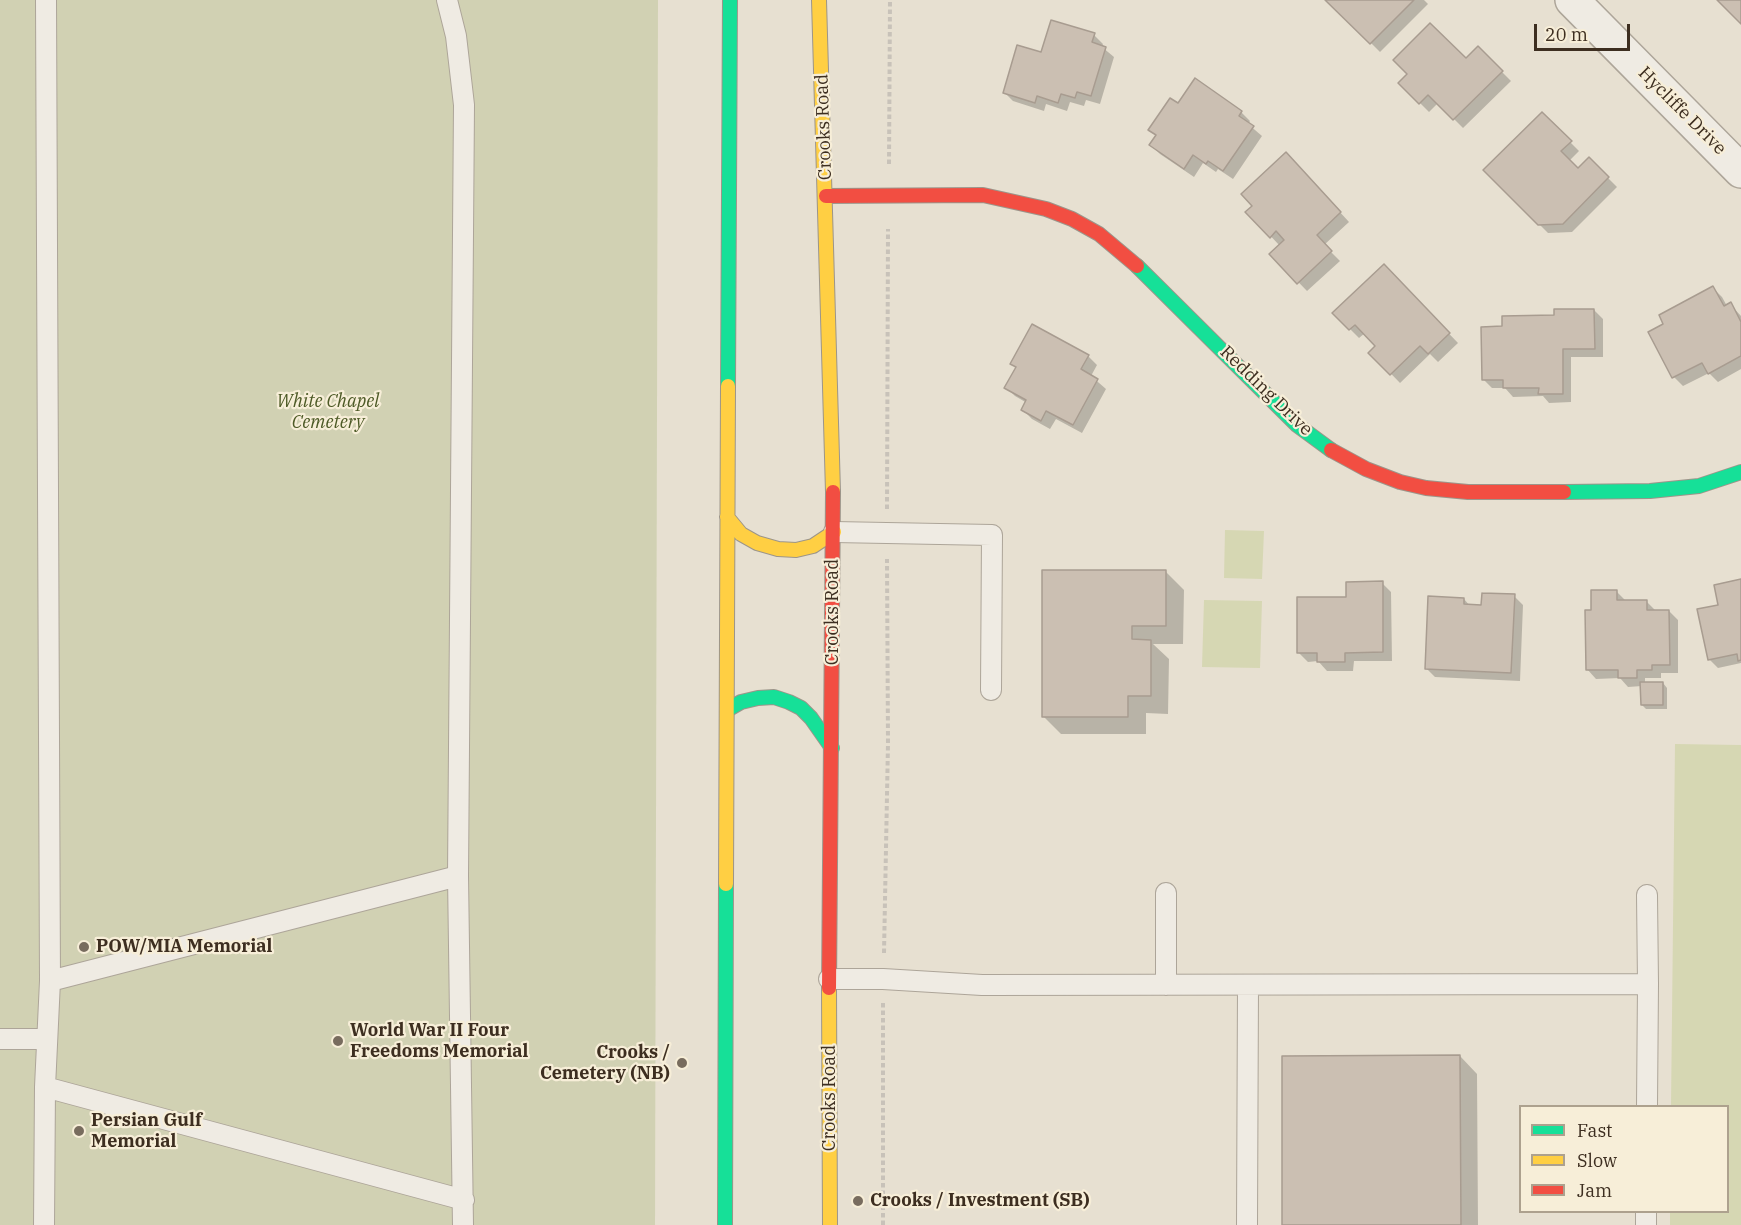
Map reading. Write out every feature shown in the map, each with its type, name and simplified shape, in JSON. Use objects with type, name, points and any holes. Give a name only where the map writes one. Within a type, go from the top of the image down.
[{"type":"main road","points":[[725,1225],[730,0]]},
{"type":"main road","name":"Crooks Road","points":[[819,0],[834,532],[828,979],[830,1225]]},
{"type":"main road","name":"Redding Drive","points":[[826,196],[983,195],[1046,209],[1072,219],[1099,234],[1126,255],[1298,425],[1330,450],[1366,469],[1400,482],[1426,488],[1468,492],[1640,492],[1699,486],[1741,472]]},
{"type":"main road","points":[[727,517],[741,534],[757,543],[778,549],[796,550],[813,546],[834,532]]},
{"type":"main road","points":[[727,710],[741,702],[758,698],[774,697],[789,702],[801,708],[811,718],[832,748]]},
{"type":"street","name":"Hycliffe Drive","points":[[1572,0],[1741,171]]},
{"type":"lane","points":[[44,1225],[46,1039],[50,981],[46,0]]},
{"type":"lane","points":[[447,0],[456,36],[464,105],[458,876],[463,1225]]},
{"type":"lane","points":[[834,532],[992,535],[991,690]]},
{"type":"lane","points":[[50,981],[458,876]]},
{"type":"lane","points":[[1166,893],[1166,985]]},
{"type":"lane","points":[[1647,895],[1647,1105]]},
{"type":"lane","points":[[828,979],[883,979],[982,985],[1648,984]]},
{"type":"lane","points":[[1247,1225],[1248,985]]},
{"type":"lane","points":[[0,1039],[46,1039]]},
{"type":"lane","points":[[45,1087],[464,1200]]},
{"type":"path","points":[[889,173],[890,0]]},
{"type":"path","points":[[887,517],[889,225]]},
{"type":"path","points":[[883,1225],[883,979],[888,743],[887,552]]},
{"type":"green space","name":"White Chapel Cemetery","points":[[0,0],[658,0],[655,1225],[0,1225]]},
{"type":"green space","points":[[1225,530],[1264,531],[1262,579],[1224,578]]},
{"type":"green space","points":[[1204,600],[1262,601],[1260,668],[1202,667]]},
{"type":"green space","points":[[1675,744],[1741,745],[1741,1225],[1670,1225],[1670,1213],[1729,1213],[1729,1105],[1671,1105]]},
{"type":"building","points":[[1325,0],[1414,0],[1370,44]]},
{"type":"building","points":[[1717,0],[1741,0],[1741,24]]},
{"type":"building","points":[[1051,20],[1095,33],[1092,42],[1106,47],[1091,96],[1077,92],[1075,98],[1061,94],[1058,103],[1037,96],[1035,103],[1003,93],[1017,45],[1041,52]]},
{"type":"building","points":[[1430,23],[1466,58],[1478,46],[1503,71],[1453,120],[1428,95],[1419,104],[1398,83],[1407,74],[1393,60]]},
{"type":"building","points":[[1195,78],[1242,111],[1239,116],[1254,126],[1223,171],[1208,161],[1206,164],[1193,155],[1184,169],[1149,145],[1156,135],[1148,130],[1170,98],[1178,103]]},
{"type":"building","points":[[1542,112],[1572,141],[1561,151],[1578,168],[1589,157],[1609,177],[1563,224],[1538,225],[1483,170]]},
{"type":"building","points":[[1286,152],[1341,212],[1317,235],[1332,251],[1297,284],[1269,254],[1284,240],[1276,231],[1270,238],[1245,212],[1252,206],[1241,194]]},
{"type":"building","points":[[1384,264],[1450,333],[1428,354],[1420,346],[1390,375],[1368,353],[1375,346],[1355,325],[1349,330],[1332,313]]},
{"type":"building","points":[[1713,286],[1724,306],[1731,302],[1741,322],[1741,356],[1708,374],[1702,363],[1672,378],[1648,332],[1663,324],[1659,315]]},
{"type":"building","points":[[1554,309],[1594,309],[1595,349],[1563,349],[1563,394],[1538,394],[1539,388],[1503,388],[1503,380],[1482,380],[1481,327],[1502,326],[1502,316],[1554,315]]},
{"type":"building","points":[[1032,324],[1089,355],[1081,369],[1098,379],[1073,425],[1046,411],[1041,421],[1021,410],[1026,400],[1004,388],[1016,367],[1010,364]]},
{"type":"building","points":[[1042,570],[1166,570],[1166,626],[1132,626],[1132,639],[1151,640],[1151,696],[1128,696],[1128,717],[1042,717]]},
{"type":"building","points":[[1741,579],[1741,660],[1738,661],[1737,654],[1708,660],[1697,609],[1718,605],[1714,585]]},
{"type":"building","points":[[1383,581],[1383,652],[1345,653],[1345,662],[1317,662],[1317,653],[1297,653],[1297,597],[1346,597],[1346,582]]},
{"type":"building","points":[[1591,590],[1617,590],[1617,600],[1647,600],[1647,610],[1669,610],[1670,665],[1652,665],[1652,670],[1637,670],[1637,678],[1618,678],[1618,670],[1586,670],[1585,610],[1591,610]]},
{"type":"building","points":[[1482,593],[1515,594],[1511,673],[1425,669],[1428,596],[1464,598],[1464,604],[1481,605]]},
{"type":"building","points":[[1640,682],[1663,682],[1663,705],[1641,705]]},
{"type":"building","points":[[1460,1055],[1461,1225],[1282,1225],[1282,1056]]},
{"type":"traffic: fast","points":[[728,386],[730,0]]},
{"type":"traffic: fast","points":[[1137,266],[1297,425],[1331,450]]},
{"type":"traffic: fast","points":[[1564,492],[1650,491],[1699,486],[1741,472]]},
{"type":"traffic: fast","points":[[727,710],[741,702],[758,698],[774,697],[789,702],[801,708],[811,718],[832,748]]},
{"type":"traffic: fast","points":[[725,1225],[726,884]]},
{"type":"traffic: slow","points":[[819,0],[833,492]]},
{"type":"traffic: slow","points":[[726,884],[728,386]]},
{"type":"traffic: slow","points":[[727,517],[741,534],[757,543],[778,549],[796,550],[813,546],[834,532]]},
{"type":"traffic: slow","points":[[829,988],[830,1225]]},
{"type":"traffic: jam","points":[[826,196],[983,195],[1046,209],[1072,219],[1099,234],[1137,266]]},
{"type":"traffic: jam","points":[[1331,450],[1366,469],[1400,482],[1426,488],[1468,492],[1564,492]]},
{"type":"traffic: jam","points":[[829,988],[833,492]]},
{"type":"place","name":"POW/MIA Memorial","points":[[84,947]]},
{"type":"place","name":"World War II Four Freedoms Memorial","points":[[338,1041]]},
{"type":"place","name":"Crooks / Cemetery (NB)","points":[[682,1063]]},
{"type":"place","name":"Persian Gulf Memorial","points":[[79,1131]]},
{"type":"place","name":"Crooks / Investment (SB)","points":[[858,1201]]}]
